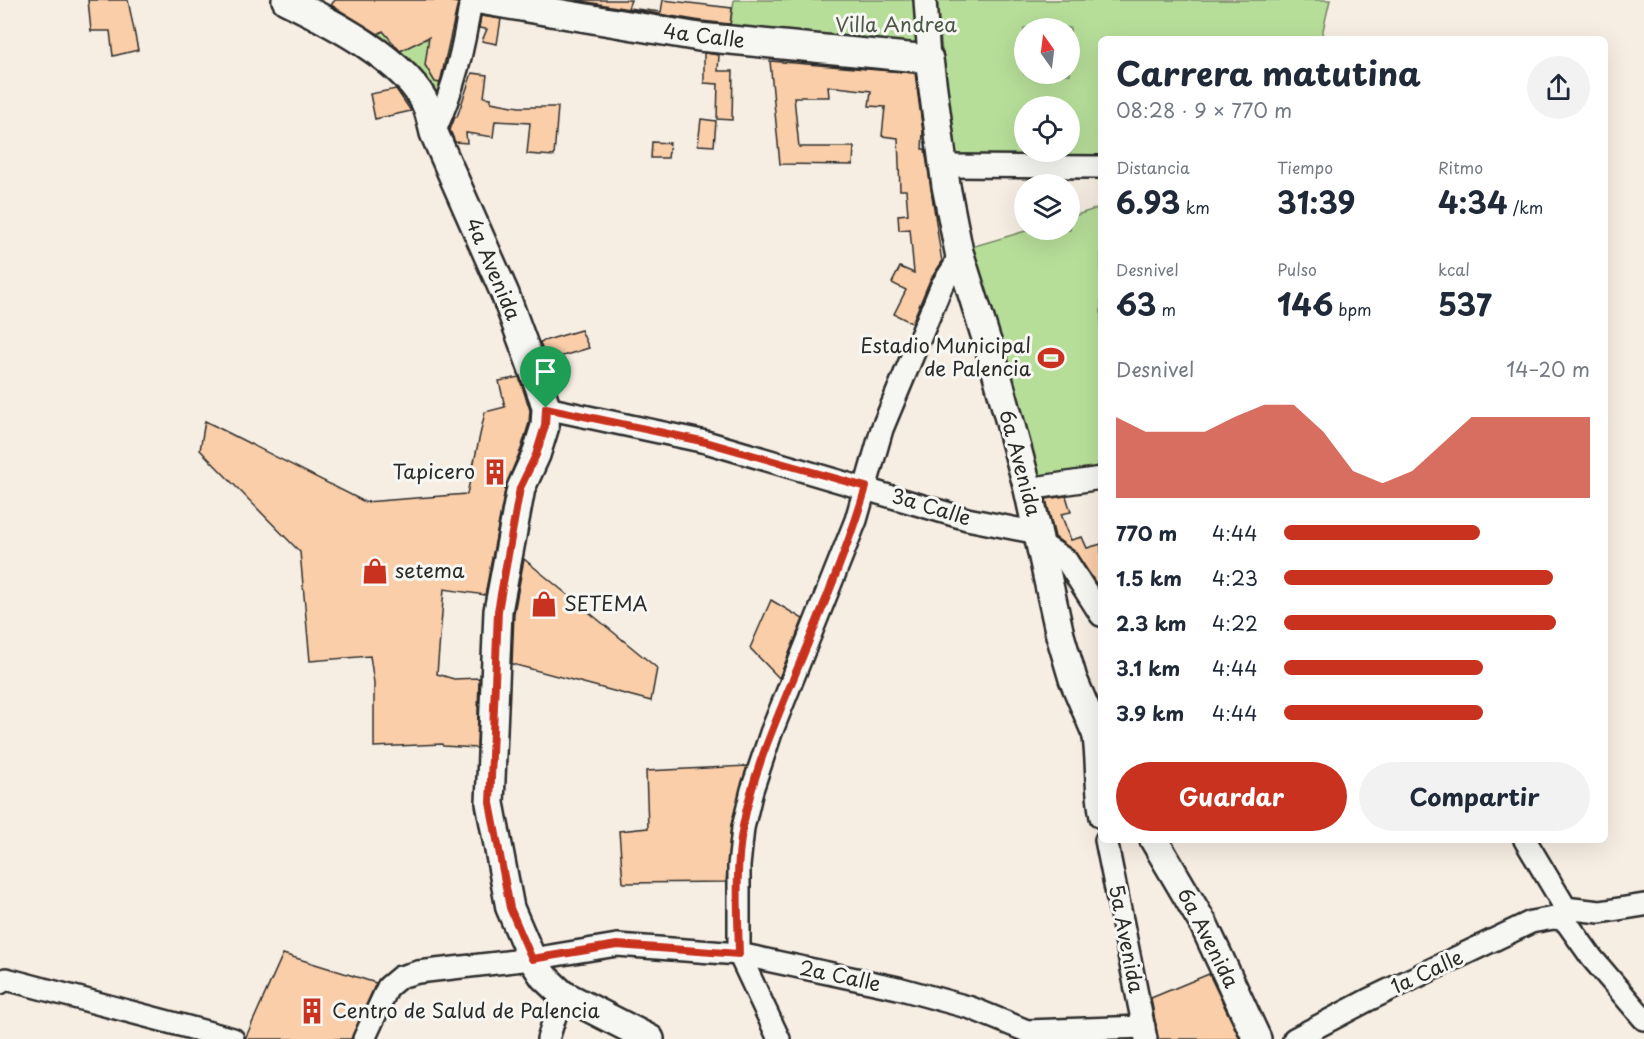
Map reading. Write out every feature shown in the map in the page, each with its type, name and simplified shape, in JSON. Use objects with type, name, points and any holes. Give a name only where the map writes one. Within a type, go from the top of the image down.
[{"type":"main road","name":"4a Avenida","points":[[286,0],[323,18],[404,73],[426,105],[434,133],[505,294],[546,408],[545,426],[536,455],[520,488],[498,611],[490,803],[510,908],[532,959],[544,977],[562,994],[650,1039]]},
{"type":"main road","name":"4a Calle","points":[[480,0],[699,37],[929,59]]},
{"type":"main road","name":"6a Avenida","points":[[929,59],[959,252],[995,367],[1028,489],[1060,635],[1073,679],[1096,736]]},
{"type":"main road","name":"6a Avenida","points":[[1156,843],[1204,925],[1257,1039]]},
{"type":"street","points":[[434,133],[452,93],[463,55],[471,0]]},
{"type":"street","name":"6a Avenida","points":[[925,0],[929,59]]},
{"type":"street","points":[[944,166],[1098,167]]},
{"type":"street","points":[[779,1039],[739,954],[739,866],[743,828],[752,790],[771,733],[841,562],[882,429],[942,285],[954,267],[959,252]]},
{"type":"street","name":"3a Calle","points":[[546,408],[706,442],[1039,538],[1066,560],[1098,610]]},
{"type":"street","points":[[1028,489],[1098,478]]},
{"type":"street","points":[[1096,736],[1098,803]]},
{"type":"street","name":"5a Avenida","points":[[1107,843],[1145,1033]]},
{"type":"street","points":[[1527,843],[1592,958],[1644,1018]]},
{"type":"street","name":"1a Calle","points":[[1293,1039],[1368,999],[1531,922],[1565,914],[1600,912],[1644,905]]},
{"type":"street","name":"2a Calle","points":[[363,1039],[388,987],[400,977],[418,972],[532,959],[617,945],[739,954],[898,988],[971,1008],[1027,1035],[1145,1033]]},
{"type":"street","points":[[0,983],[6,979],[233,1039]]},
{"type":"street","points":[[548,1039],[562,994]]},
{"type":"green space","name":"Villa Andrea","points":[[734,0],[919,0],[922,36],[903,51],[729,34]]},
{"type":"green space","points":[[937,0],[1330,0],[1322,36],[1098,36],[1098,158],[1080,158],[1080,96],[1014,96],[1014,157],[952,157]]},
{"type":"green space","points":[[389,8],[404,38],[460,42],[438,107],[360,31]]},
{"type":"green space","name":"Estadio Municipal de Palencia","points":[[1098,208],[1098,468],[1036,477],[968,248],[1014,234],[1014,240],[1080,240],[1080,214]]},
{"type":"building","points":[[88,0],[128,0],[138,50],[113,56],[110,31],[91,31]]},
{"type":"building","points":[[335,0],[443,0],[458,3],[440,83],[435,82],[425,65],[429,37],[400,51],[383,31],[378,34],[331,5]]},
{"type":"building","points":[[575,0],[631,0],[628,8],[661,12],[663,0],[732,8],[730,24]]},
{"type":"building","points":[[481,16],[501,19],[497,44],[482,41],[487,29],[479,28]]},
{"type":"building","points":[[704,53],[719,55],[718,71],[733,71],[732,120],[717,119],[718,84],[704,83]]},
{"type":"building","points":[[770,61],[915,73],[923,132],[922,149],[925,149],[942,262],[930,280],[912,323],[894,314],[906,290],[892,283],[900,267],[914,273],[910,229],[899,230],[898,215],[908,214],[906,190],[900,190],[898,138],[882,136],[885,107],[869,106],[871,91],[828,86],[829,97],[794,97],[799,147],[854,147],[853,165],[780,164]]},
{"type":"building","points":[[472,73],[487,75],[484,97],[491,98],[491,102],[519,107],[558,107],[554,156],[527,154],[530,123],[495,121],[493,137],[466,133],[467,143],[455,142],[450,130],[457,117]]},
{"type":"building","points":[[396,89],[411,111],[375,119],[370,94]]},
{"type":"building","points":[[701,119],[716,121],[714,146],[698,145]]},
{"type":"building","points":[[652,142],[670,143],[668,158],[651,158]]},
{"type":"building","points":[[581,330],[589,348],[546,361],[540,342]]},
{"type":"building","name":"setema","points":[[519,377],[530,410],[529,423],[506,485],[485,595],[444,589],[437,674],[454,679],[479,678],[477,748],[443,746],[442,744],[374,747],[374,683],[370,656],[310,661],[300,552],[200,450],[205,421],[365,502],[467,494],[485,412],[505,407],[499,381]]},
{"type":"building","points":[[1066,496],[1071,512],[1061,514],[1071,540],[1082,537],[1087,548],[1098,545],[1098,586],[1076,553],[1055,537],[1046,499]]},
{"type":"building","name":"SETEMA","points":[[524,559],[657,668],[651,701],[512,664],[514,613]]},
{"type":"building","points":[[771,600],[803,619],[779,678],[750,648]]},
{"type":"building","points":[[747,766],[731,825],[726,882],[623,883],[619,831],[648,828],[646,771]]},
{"type":"building","name":"Centro de Salud de Palencia","points":[[283,954],[376,983],[351,1039],[245,1039]]},
{"type":"building","points":[[1209,974],[1240,1039],[1158,1039],[1151,998]]},
{"type":"place","name":"Estadio Municipal de Palencia","points":[[1051,358]]},
{"type":"place","name":"Tapicero","points":[[495,472]]},
{"type":"place","name":"setema","points":[[375,571]]},
{"type":"place","name":"SETEMA","points":[[544,604]]},
{"type":"place","name":"Centro de Salud de Palencia","points":[[312,1011]]},
{"type":"route","points":[[546,408],[706,442],[866,487],[841,562],[771,733],[752,790],[743,828],[739,866],[739,954],[617,945],[532,959],[510,908],[490,803],[498,611],[520,488],[536,455],[545,426],[546,408]]}]
